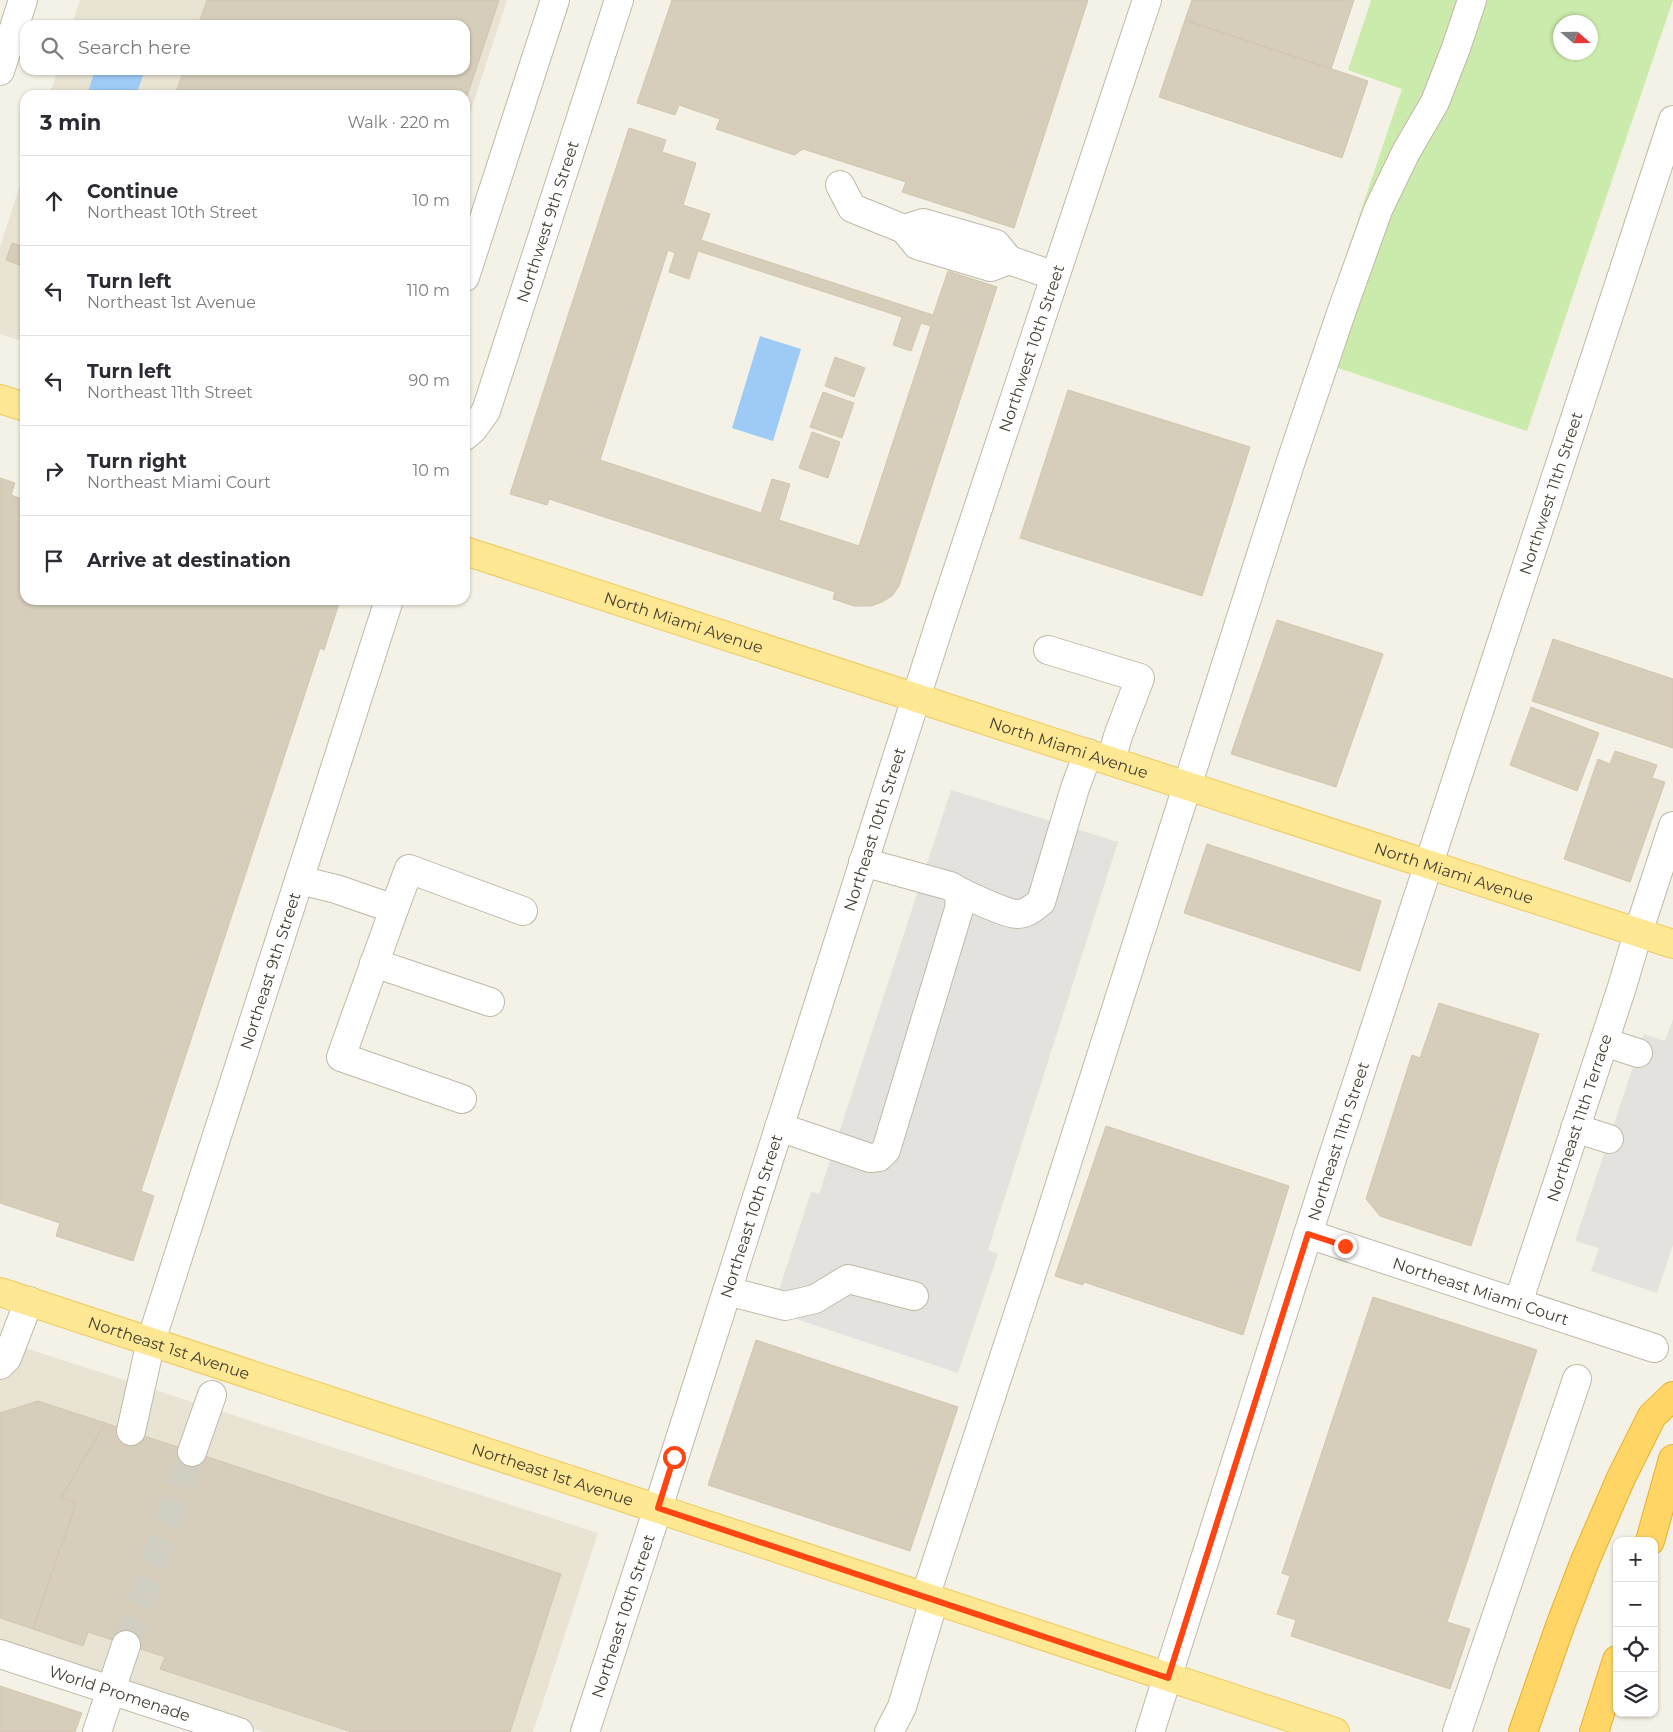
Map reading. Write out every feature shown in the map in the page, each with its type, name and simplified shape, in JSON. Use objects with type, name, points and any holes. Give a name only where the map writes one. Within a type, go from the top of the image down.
[{"type":"highway","points":[[1523,1732],[1585,1561],[1621,1478],[1652,1416],[1673,1396]]},
{"type":"highway","points":[[1651,1537],[1673,1459]]},
{"type":"highway","points":[[1594,1732],[1613,1672]]},
{"type":"main road","points":[[0,398],[20,405]]},
{"type":"main road","name":"North Miami Avenue","points":[[470,553],[1673,944]]},
{"type":"main road","name":"Northeast 1st Avenue","points":[[0,1292],[930,1598],[1168,1678],[1306,1728],[1335,1732]]},
{"type":"street","points":[[0,71],[23,0]]},
{"type":"street","points":[[470,261],[554,0]]},
{"type":"street","name":"Northwest 9th Street","points":[[470,432],[486,411],[619,0]]},
{"type":"street","name":"Northwest 10th Street","points":[[916,698],[1148,0]]},
{"type":"street","points":[[889,1732],[902,1707],[930,1598],[1034,1266],[1340,313],[1378,210],[1406,152],[1435,102],[1472,0]]},
{"type":"street","name":"Northwest 11th Street","points":[[1429,866],[1673,120]]},
{"type":"street","points":[[840,185],[852,208],[904,229],[917,245],[991,267],[1009,260],[1055,276]]},
{"type":"street","name":"Northeast 9th Street","points":[[131,1431],[151,1341],[387,605]]},
{"type":"street","points":[[863,862],[950,886],[1015,915],[1028,912],[1041,902],[1075,788],[1118,736],[1140,678],[1048,650]]},
{"type":"street","name":"Northeast 10th Street","points":[[585,1732],[916,698]]},
{"type":"street","name":"Northeast 11th Terrace","points":[[1518,1303],[1673,826]]},
{"type":"street","name":"Northeast 11th Street","points":[[1150,1732],[1308,1234],[1429,866]]},
{"type":"street","points":[[462,1099],[341,1057],[409,870],[523,910]]},
{"type":"street","points":[[299,880],[336,889],[394,909]]},
{"type":"street","points":[[779,1127],[870,1158],[879,1157],[886,1150],[959,909],[960,892]]},
{"type":"street","points":[[374,963],[490,1002]]},
{"type":"street","points":[[1604,1042],[1638,1053]]},
{"type":"street","points":[[1576,1128],[1609,1139]]},
{"type":"street","name":"Northeast Miami Court","points":[[1308,1234],[1654,1348]]},
{"type":"street","points":[[727,1291],[785,1306],[815,1299],[848,1279],[914,1296]]},
{"type":"street","points":[[0,1365],[7,1358],[29,1301]]},
{"type":"street","points":[[1457,1732],[1577,1379]]},
{"type":"street","points":[[192,1452],[212,1395]]},
{"type":"street","points":[[97,1732],[126,1645]]},
{"type":"street","name":"World Promenade","points":[[0,1654],[239,1732]]},
{"type":"shaded area","points":[[80,0],[507,0],[470,113],[470,90],[51,90],[56,75],[470,75],[470,20],[74,20]]},
{"type":"shaded area","points":[[20,185],[20,340],[0,334],[0,247]]},
{"type":"shaded area","points":[[951,790],[1118,842],[988,1250],[998,1254],[958,1373],[772,1311],[811,1192],[819,1194]]},
{"type":"shaded area","points":[[1673,1019],[1673,1245],[1657,1293],[1591,1271],[1599,1248],[1575,1241],[1644,1034],[1665,1041]]},
{"type":"shaded area","points":[[0,1340],[598,1533],[533,1732],[264,1732],[0,1645]]},
{"type":"green space","points":[[1371,0],[1673,0],[1527,431],[1311,359],[1402,89],[1348,70]]},
{"type":"water","points":[[93,75],[143,75],[138,90],[89,90]]},
{"type":"water","points":[[760,336],[801,349],[773,441],[732,428]]},
{"type":"building","points":[[207,0],[499,0],[469,90],[177,90],[182,75],[470,75],[470,20],[200,20]]},
{"type":"building","points":[[672,0],[1088,0],[1014,228],[902,192],[906,182],[803,149],[794,155],[716,129],[720,119],[679,105],[675,115],[637,103]]},
{"type":"building","points":[[1192,0],[1354,0],[1331,69],[1185,20]]},
{"type":"building","points":[[1185,20],[1368,81],[1342,158],[1159,97]]},
{"type":"building","points":[[629,128],[666,140],[662,152],[696,163],[683,205],[710,214],[701,240],[933,315],[948,271],[997,287],[899,586],[892,596],[882,602],[871,606],[854,606],[833,599],[835,592],[549,499],[547,505],[510,494]],"holes":[[[668,250],[675,253],[669,272],[689,279],[698,251],[902,317],[893,345],[911,351],[921,323],[931,326],[859,546],[779,520],[790,484],[772,479],[761,513],[600,460]]]},
{"type":"building","points":[[12,243],[20,246],[20,265],[6,260]]},
{"type":"building","points":[[835,357],[865,368],[854,397],[825,386]]},
{"type":"building","points":[[1068,390],[1250,447],[1202,596],[1020,538]]},
{"type":"building","points":[[823,392],[854,403],[842,438],[810,427]]},
{"type":"building","points":[[812,432],[840,442],[828,478],[799,468]]},
{"type":"building","points":[[0,478],[15,483],[11,495],[20,498],[20,605],[338,605],[324,650],[320,648],[141,1191],[154,1196],[133,1261],[56,1236],[60,1223],[0,1203]]},
{"type":"building","points":[[1277,620],[1383,654],[1336,787],[1231,754]]},
{"type":"building","points":[[1553,639],[1673,679],[1673,748],[1532,701]]},
{"type":"building","points":[[1531,707],[1599,733],[1577,791],[1510,765]]},
{"type":"building","points":[[1615,751],[1657,765],[1652,778],[1665,782],[1630,882],[1564,859],[1598,759],[1610,764]]},
{"type":"building","points":[[1207,844],[1381,901],[1360,971],[1184,913]]},
{"type":"building","points":[[1439,1003],[1539,1034],[1471,1246],[1380,1216],[1366,1199],[1412,1055],[1420,1058]]},
{"type":"building","points":[[1106,1126],[1289,1186],[1243,1335],[1084,1282],[1083,1285],[1055,1276]]},
{"type":"building","points":[[1373,1297],[1537,1350],[1447,1622],[1470,1629],[1450,1689],[1291,1636],[1296,1620],[1277,1614],[1290,1576],[1282,1573]]},
{"type":"building","points":[[756,1340],[958,1407],[910,1551],[708,1485]]},
{"type":"building","points":[[38,1401],[105,1423],[61,1498],[76,1503],[33,1629],[0,1618],[0,1413]]},
{"type":"building","points":[[105,1423],[561,1574],[510,1732],[352,1732],[160,1669],[165,1657],[88,1632],[83,1646],[33,1629],[76,1503],[61,1498]]},
{"type":"building","points":[[0,1686],[82,1713],[75,1732],[0,1732]]},
{"type":"tunnel","points":[[126,1645],[192,1452]]},
{"type":"route","points":[[674,1457],[658,1508],[1168,1678],[1308,1234],[1345,1246]]}]
